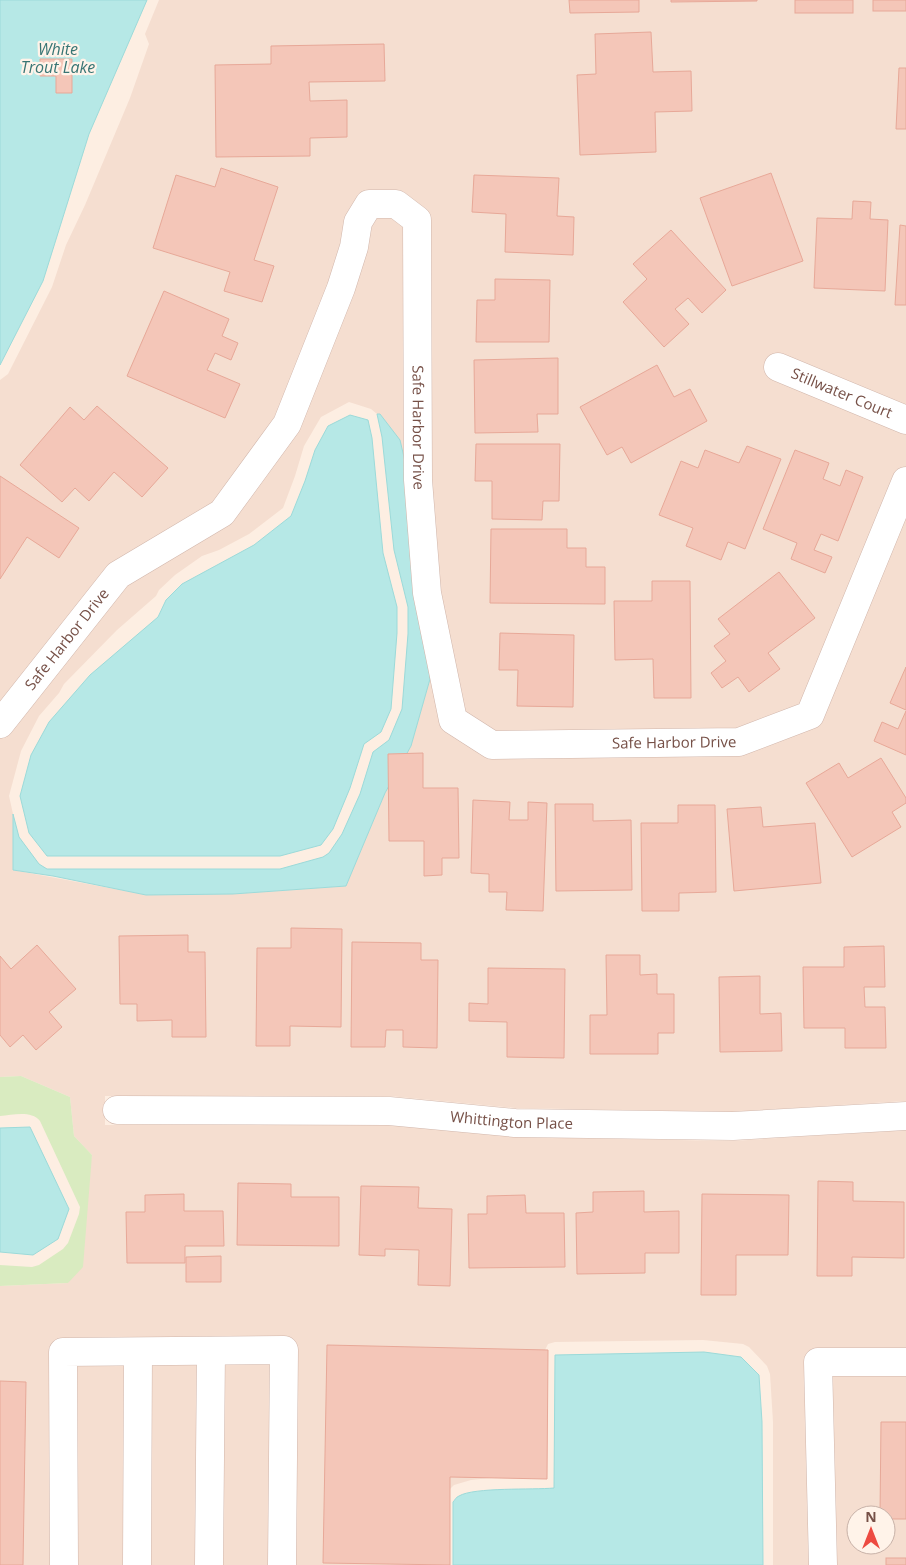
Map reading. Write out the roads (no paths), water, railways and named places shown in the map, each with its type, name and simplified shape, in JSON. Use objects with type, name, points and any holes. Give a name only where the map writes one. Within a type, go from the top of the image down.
[{"type":"street","name":"Safe Harbor Drive","points":[[0,724],[118,576],[222,512],[287,424],[340,288],[354,247],[358,222],[369,204],[396,204],[417,220],[418,480],[427,593],[453,720],[492,745],[738,742],[810,715],[906,481]]},
{"type":"street","name":"Stillwater Court","points":[[778,367],[906,420]]},
{"type":"street","name":"Whittington Place","points":[[117,1110],[389,1111],[514,1123],[733,1126],[906,1116]]},
{"type":"street","points":[[64,1565],[63,1352],[284,1350],[282,1565]]},
{"type":"street","points":[[209,1565],[211,1351]]},
{"type":"street","points":[[137,1565],[138,1352]]},
{"type":"street","points":[[822,1565],[818,1362],[906,1362]]},
{"type":"water","name":"White Trout Lake","points":[[0,0],[147,0],[89,134],[43,281],[0,365]]},
{"type":"water","points":[[377,414],[380,414],[400,440],[414,500],[430,679],[411,746],[385,793],[346,886],[233,894],[146,895],[13,870],[13,814],[19,837],[39,864],[47,869],[280,869],[323,857],[329,853],[342,834],[360,794],[373,752],[389,740],[402,709],[408,634],[408,607],[394,550],[382,437]]},
{"type":"water","points":[[350,415],[368,420],[372,438],[383,553],[397,607],[397,633],[391,709],[381,732],[364,744],[350,788],[333,829],[321,845],[280,856],[47,856],[29,833],[20,796],[31,755],[49,722],[90,675],[158,617],[166,600],[182,584],[254,545],[291,516],[315,450],[328,426]]},
{"type":"water","points":[[30,1127],[69,1209],[58,1239],[33,1255],[0,1252],[0,1128]]},
{"type":"water","points":[[704,1352],[741,1357],[759,1375],[762,1422],[763,1565],[453,1565],[453,1502],[457,1497],[477,1491],[554,1488],[555,1355]]}]
